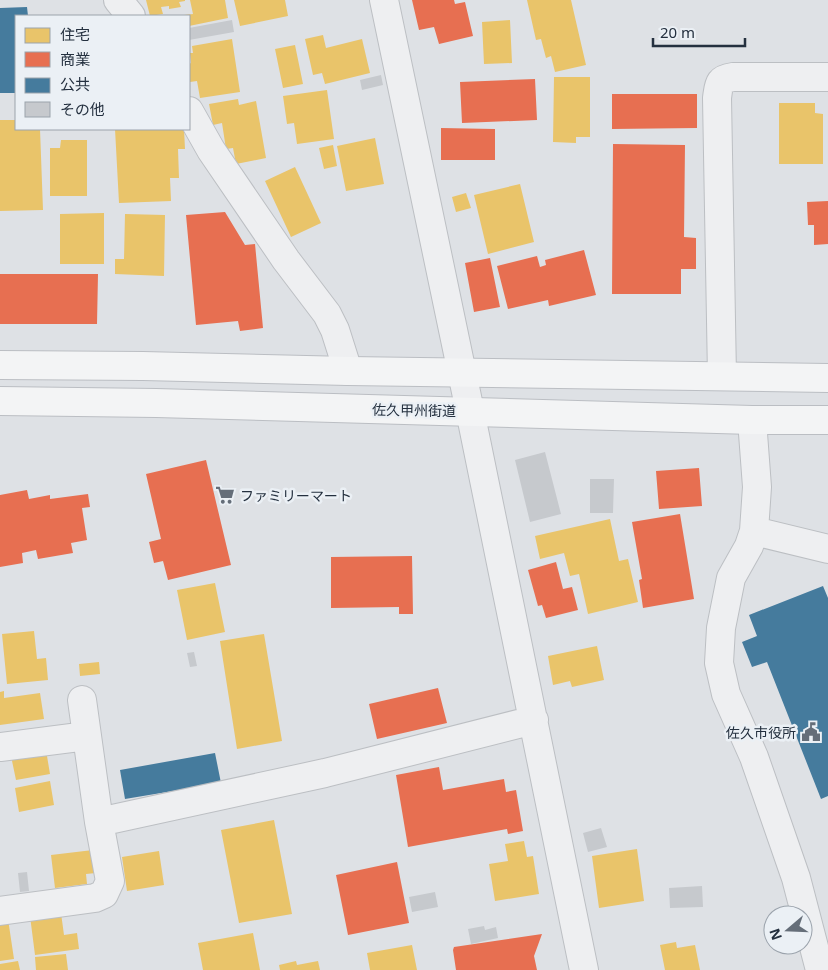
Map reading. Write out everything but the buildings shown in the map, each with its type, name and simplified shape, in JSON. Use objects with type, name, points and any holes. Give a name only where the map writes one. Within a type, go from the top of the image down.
[{"type":"main road","points":[[0,365],[142,366],[348,372],[828,378]]},
{"type":"main road","name":"佐久甲州街道","points":[[0,401],[156,403],[752,420],[828,420]]},
{"type":"street","points":[[118,0],[130,15]]},
{"type":"street","points":[[384,0],[534,720],[584,970]]},
{"type":"street","points":[[722,376],[716,98],[718,84],[724,78],[733,76],[828,77]]},
{"type":"street","points":[[190,113],[222,166],[286,260],[328,314],[348,372]]},
{"type":"street","points":[[752,420],[757,487],[754,531],[731,578],[721,628],[719,663],[726,694],[754,757],[796,878],[820,970]]},
{"type":"street","points":[[754,531],[828,549]]},
{"type":"street","points":[[0,911],[95,898],[104,894],[110,881],[99,822],[82,700]]},
{"type":"street","points":[[99,822],[325,773],[534,720]]},
{"type":"street","points":[[0,746],[87,736]]},
{"type":"place","name":"ファミリーマート","points":[[225,495]]},
{"type":"place","name":"佐久市役所","points":[[811,732]]}]
